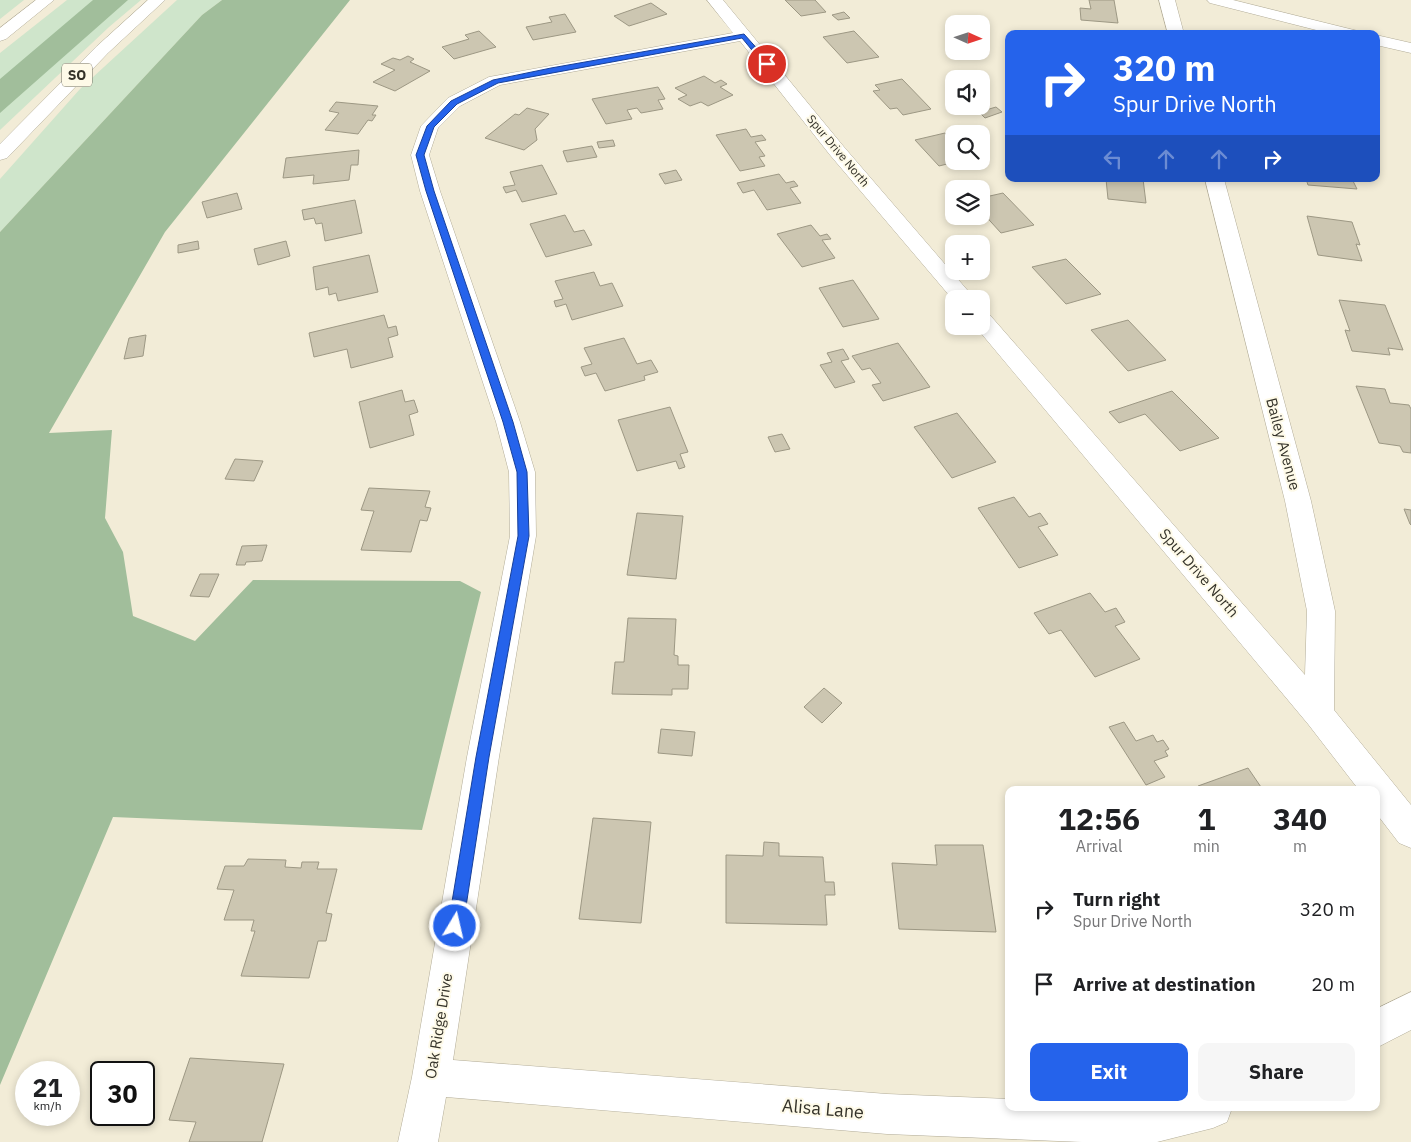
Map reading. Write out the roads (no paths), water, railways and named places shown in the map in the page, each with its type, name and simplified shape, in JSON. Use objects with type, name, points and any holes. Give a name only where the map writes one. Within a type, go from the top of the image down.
[{"type":"main road","points":[[0,36],[46,0]]},
{"type":"main road","name":"SO","points":[[0,154],[102,50],[157,0]]},
{"type":"main road","name":"Spur Drive North","points":[[715,0],[837,151],[956,290]]},
{"type":"main road","points":[[1167,0],[1175,30]]},
{"type":"main road","points":[[1214,0],[1336,30]]},
{"type":"main road","name":"Oak Ridge Drive","points":[[418,1142],[431,1077],[483,757],[523,536],[522,472],[508,422],[430,191],[420,155],[430,126],[454,102],[496,81],[744,36]]},
{"type":"main road","points":[[1380,41],[1411,48]]},
{"type":"main road","name":"Bailey Avenue","points":[[1215,182],[1298,501],[1321,611],[1319,714]]},
{"type":"main road","name":"Spur Drive North","points":[[990,330],[1319,714],[1376,786]]},
{"type":"main road","name":"Spur Drive North","points":[[1380,792],[1411,831]]},
{"type":"main road","points":[[1380,1027],[1411,1010]]},
{"type":"main road","name":"Alisa Lane","points":[[431,1077],[887,1114],[1146,1125],[1201,1111]]}]
